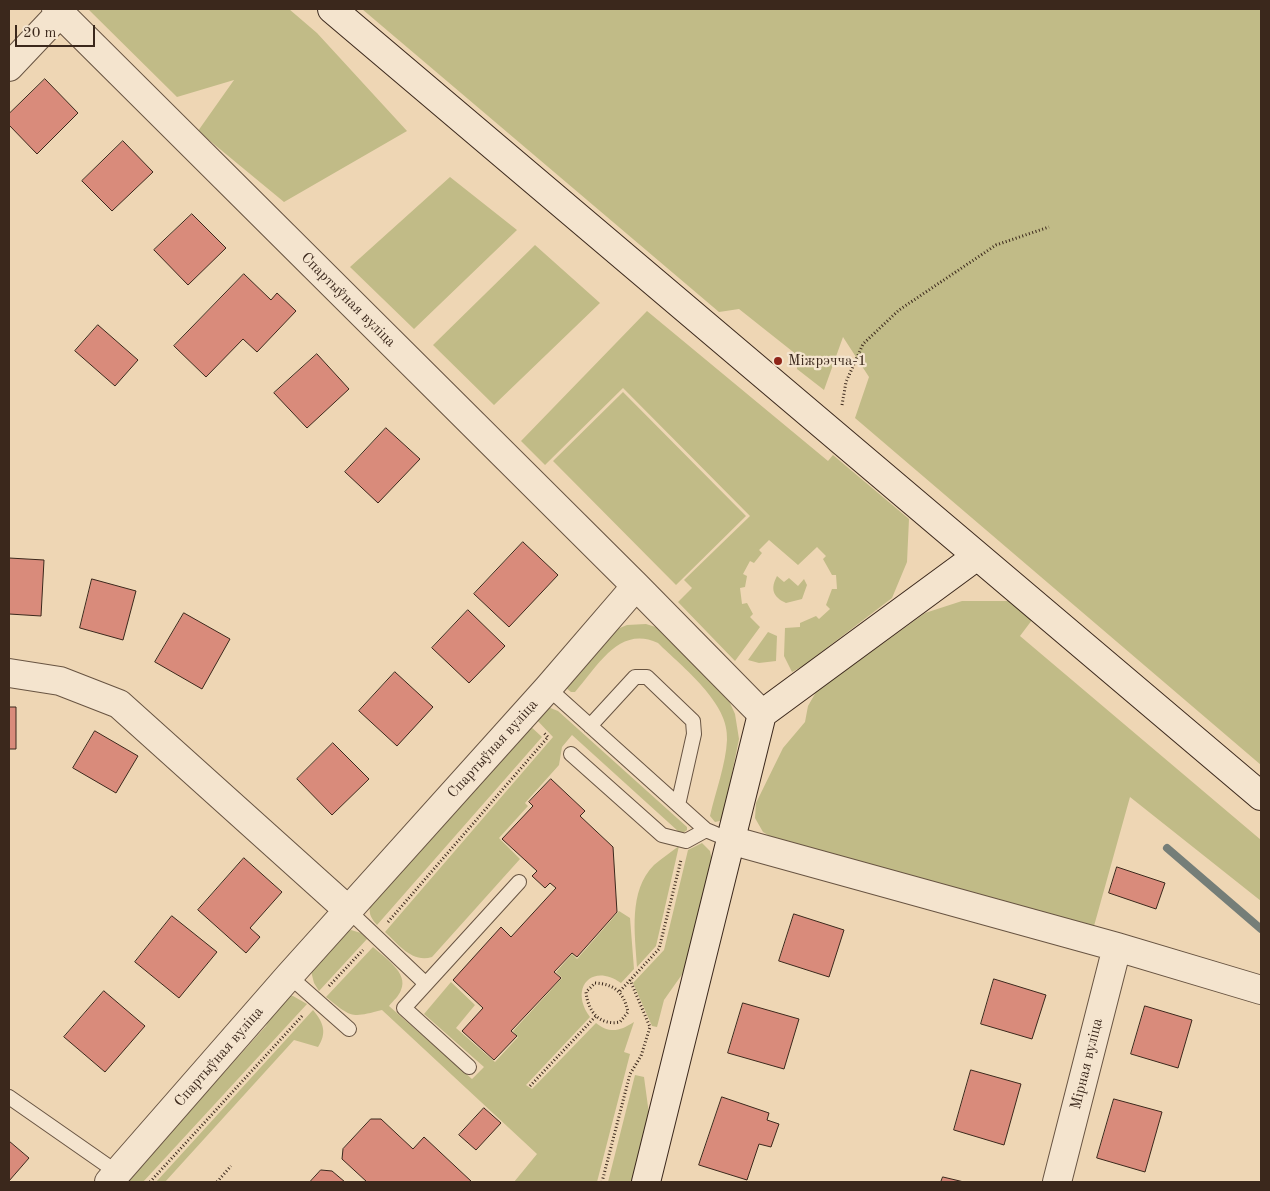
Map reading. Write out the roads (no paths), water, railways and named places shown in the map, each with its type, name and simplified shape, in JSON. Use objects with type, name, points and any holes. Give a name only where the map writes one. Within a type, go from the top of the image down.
[{"type":"street","points":[[332,9],[836,438],[1261,796]]},
{"type":"street","name":"Спартыўная вуліца","points":[[9,67],[58,11],[636,586],[762,714]]},
{"type":"street","points":[[646,1182],[718,835],[762,714],[977,556]]},
{"type":"street","name":"Спартыўная вуліца","points":[[114,1178],[289,976],[548,688],[636,586]]},
{"type":"street","points":[[9,673],[60,681],[119,704],[348,910]]},
{"type":"street","points":[[718,835],[1117,947],[1261,990]]},
{"type":"street","name":"Мірная вуліца","points":[[1056,1182],[1117,947]]},
{"type":"lane","points":[[590,726],[635,677],[647,677],[693,721],[694,734],[678,805]]},
{"type":"lane","points":[[548,688],[678,805],[718,835]]},
{"type":"lane","points":[[571,754],[662,835],[686,841],[718,835]]},
{"type":"lane","points":[[469,1067],[404,1008],[519,882]]},
{"type":"lane","points":[[348,910],[426,984]]},
{"type":"lane","points":[[289,976],[349,1029]]},
{"type":"lane","points":[[9,1096],[114,1178]]},
{"type":"waterway","points":[[1167,848],[1261,929]]},
{"type":"place","name":"Міжрэчча-1","points":[[778,361]]}]
